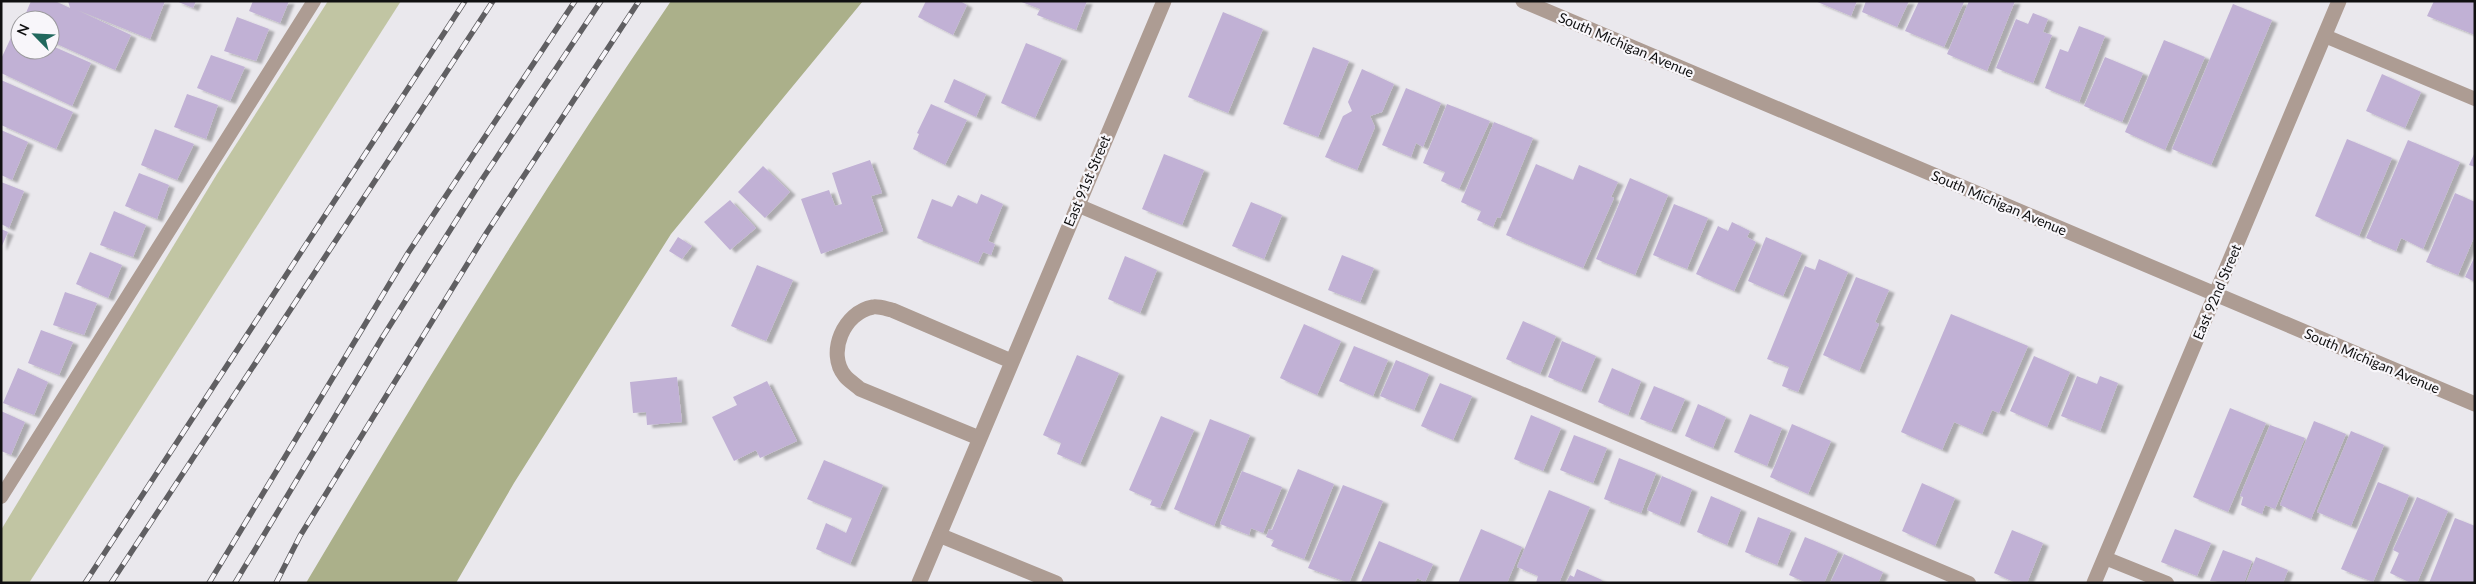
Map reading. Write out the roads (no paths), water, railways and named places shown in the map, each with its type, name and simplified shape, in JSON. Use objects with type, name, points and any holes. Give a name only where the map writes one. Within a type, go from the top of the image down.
[{"type":"street","name":"East 91st Street","points":[[919,583],[1164,1]]},
{"type":"street","name":"South Michigan Avenue","points":[[1524,1],[2475,404]]},
{"type":"street","name":"East 92nd Street","points":[[2094,583],[2339,1]]},
{"type":"street","points":[[979,438],[860,389],[844,375],[838,358],[840,333],[856,315],[873,307],[892,310],[1011,361]]},
{"type":"street","points":[[940,535],[1056,583]]},
{"type":"lane","points":[[1,497],[314,1]]},
{"type":"lane","points":[[2325,36],[2475,100]]},
{"type":"lane","points":[[1077,205],[1969,583]]},
{"type":"lane","points":[[2105,558],[2167,583]]},
{"type":"railway","points":[[85,583],[465,1]]},
{"type":"railway","points":[[111,583],[493,1]]},
{"type":"railway","points":[[209,583],[408,253],[575,1]]},
{"type":"railway","points":[[235,583],[382,338],[483,178],[601,1]]},
{"type":"railway","points":[[276,583],[300,536],[487,232],[639,1]]}]
